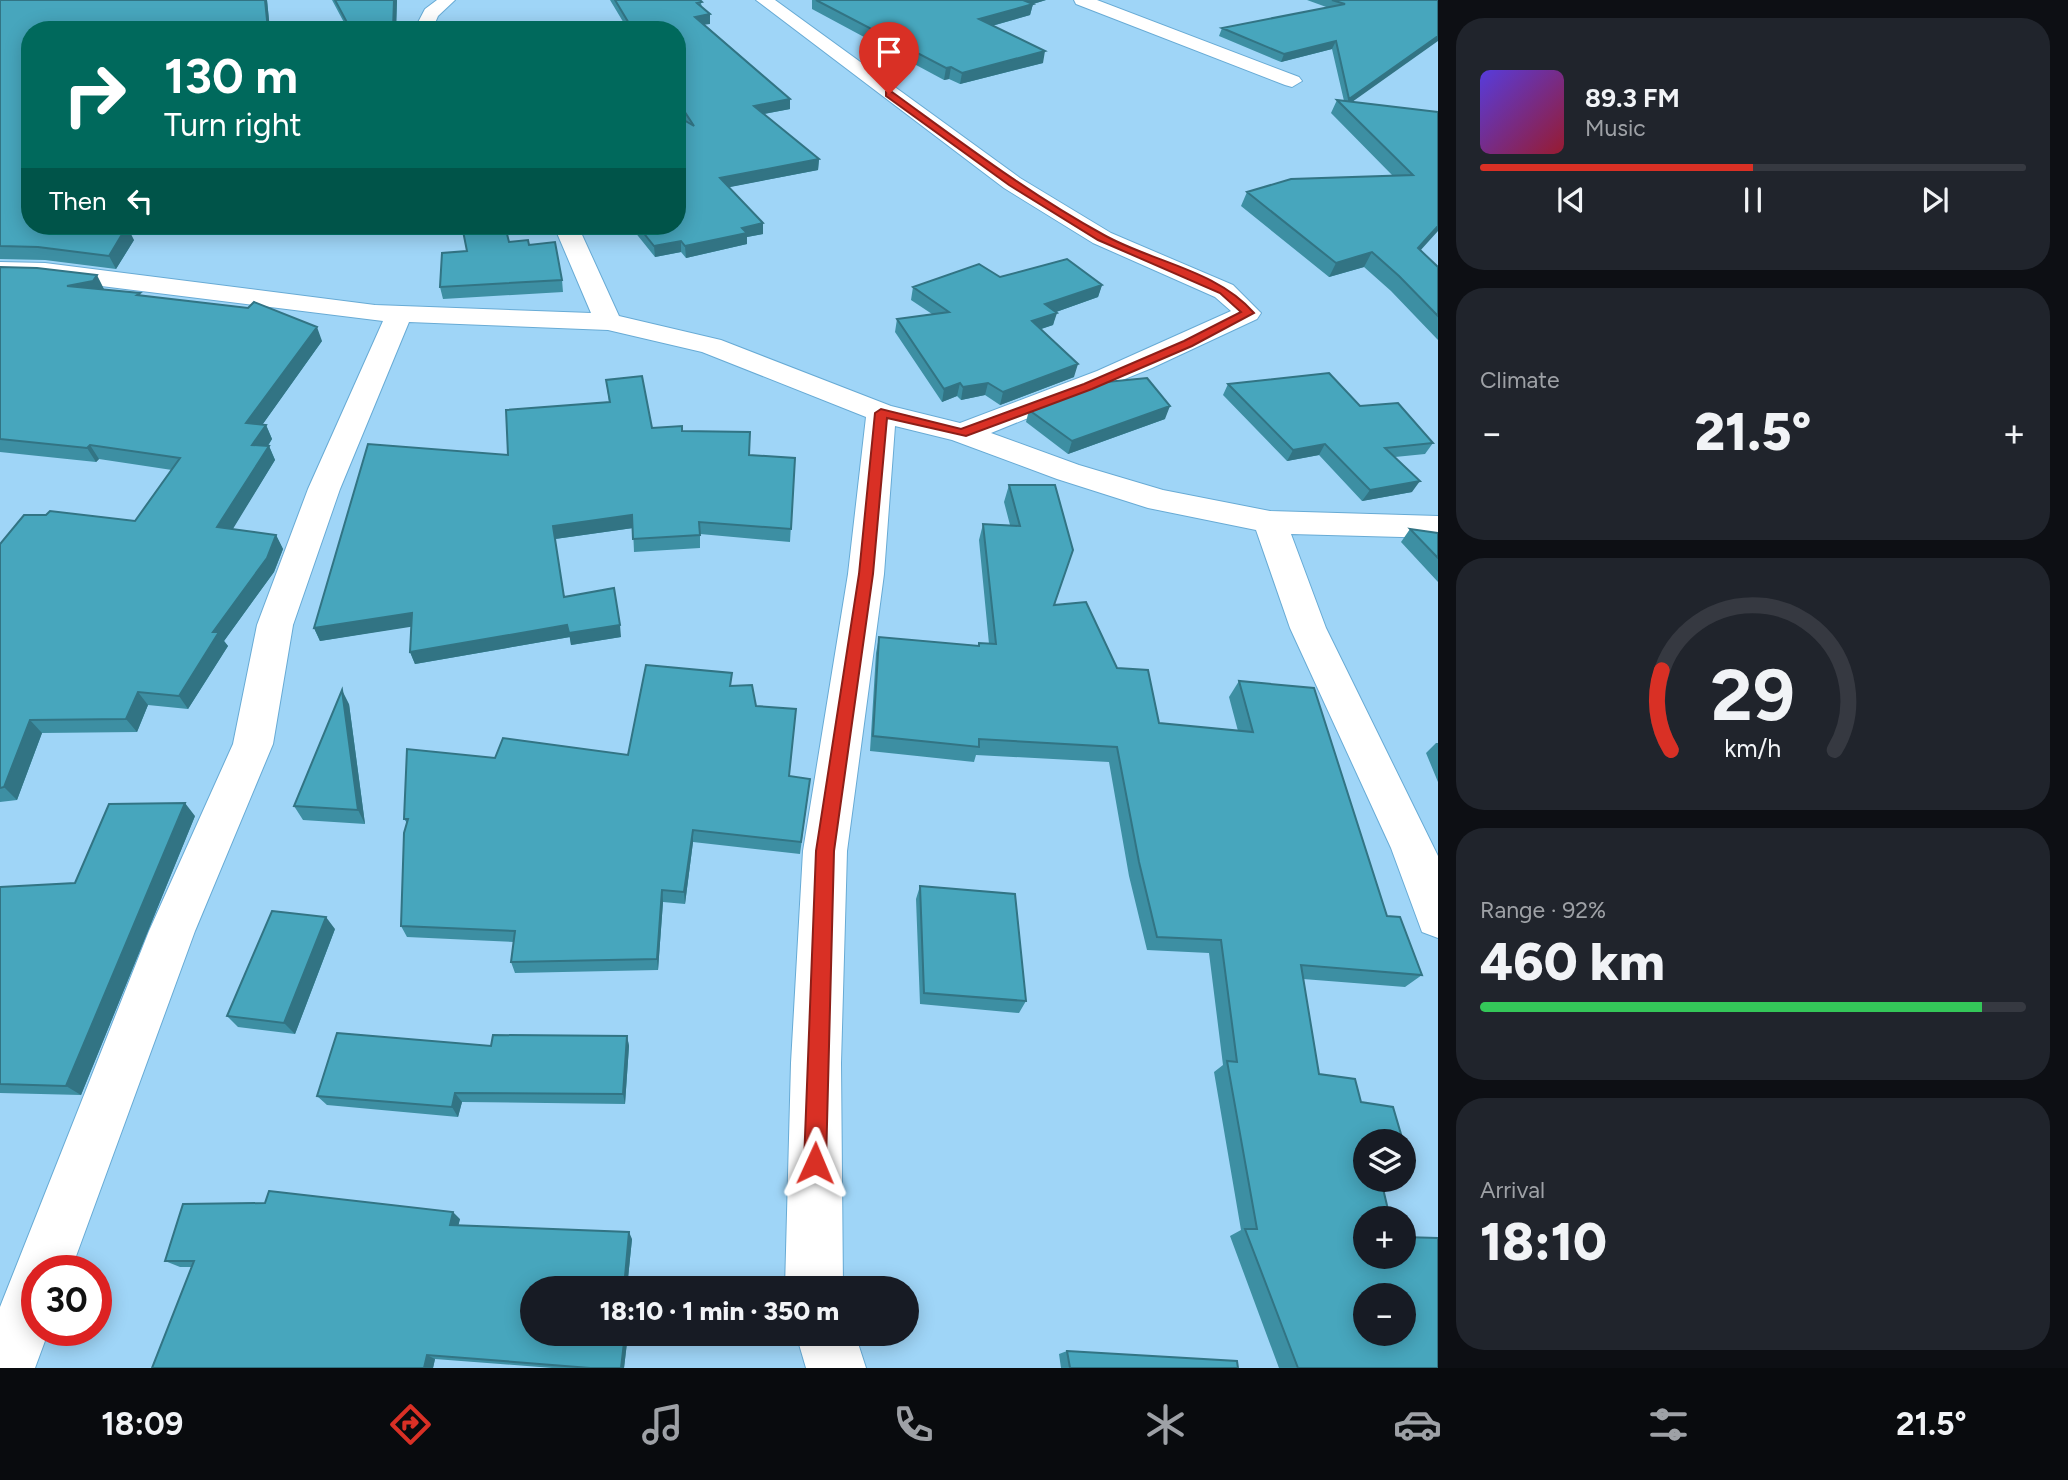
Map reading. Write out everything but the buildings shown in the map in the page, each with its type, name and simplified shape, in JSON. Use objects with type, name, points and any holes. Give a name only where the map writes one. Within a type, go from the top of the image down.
[{"type":"street","points":[[426,21],[447,0]]},
{"type":"street","points":[[764,0],[1012,183],[1102,238],[1224,291],[1248,313],[1088,387],[962,433]]},
{"type":"street","points":[[1082,0],[1292,81]]},
{"type":"street","points":[[570,235],[608,322]]},
{"type":"street","points":[[0,270],[45,271],[399,315],[608,322],[711,346],[881,413],[962,433],[1068,472],[1160,500],[1270,522],[1438,527]]},
{"type":"street","points":[[49,1255],[172,931],[253,744],[275,625],[324,489],[399,315]]},
{"type":"street","points":[[814,1276],[816,1063],[825,851],[866,574],[881,413]]},
{"type":"street","points":[[1270,522],[1308,628],[1413,848],[1438,917]]},
{"type":"street","points":[[5,1368],[21,1328]]},
{"type":"street","points":[[830,1346],[836,1368]]},
{"type":"route","points":[[815,1163],[816,1063],[825,851],[866,574],[881,413],[962,433],[1088,387],[1248,313],[1224,291],[1102,238],[1012,183],[889,94]]}]
